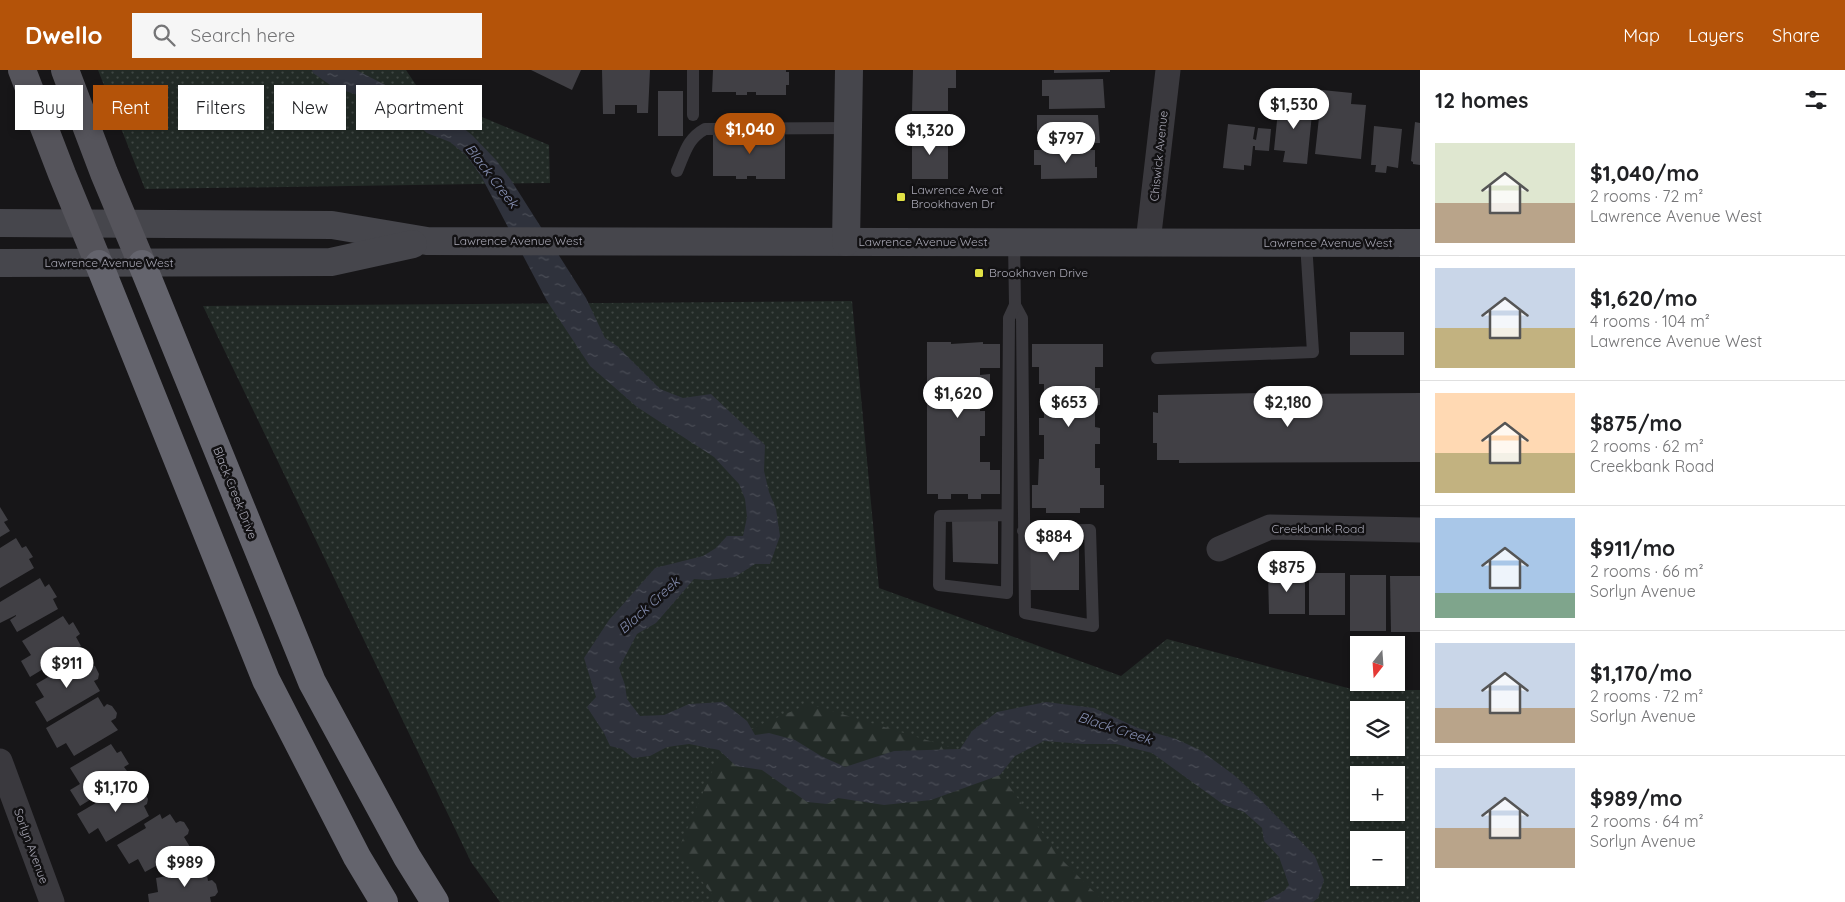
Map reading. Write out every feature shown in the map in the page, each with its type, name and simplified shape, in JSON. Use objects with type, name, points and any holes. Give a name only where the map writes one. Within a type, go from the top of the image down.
[{"type":"highway","points":[[100,264],[266,680],[357,857],[384,902]]},
{"type":"highway","name":"Black Creek Drive","points":[[142,264],[312,682],[407,857],[435,902]]},
{"type":"main road","points":[[22,70],[100,264]]},
{"type":"main road","name":"Black Creek Drive","points":[[65,70],[142,264]]},
{"type":"main road","points":[[846,242],[849,70]]},
{"type":"main road","name":"Lawrence Avenue West","points":[[0,223],[332,225],[427,241],[487,242],[1420,243]]},
{"type":"main road","name":"Lawrence Avenue West","points":[[0,263],[330,262],[427,241]]},
{"type":"street","name":"Chiswick Avenue","points":[[1148,242],[1168,70]]},
{"type":"street","name":"Creekbank Road","points":[[1219,549],[1270,527],[1420,530]]},
{"type":"street","name":"Sorlyn Avenue","points":[[0,761],[52,902]]},
{"type":"lane","points":[[693,70],[693,116]]},
{"type":"lane","points":[[677,171],[690,140],[695,134],[705,129],[848,128]]},
{"type":"lane","points":[[1007,515],[940,516],[940,585],[1007,593],[1009,318],[1015,305],[1014,242]]},
{"type":"lane","points":[[1157,358],[1313,352],[1306,243]]},
{"type":"lane","points":[[1015,305],[1022,318],[1023,531],[1025,613],[1093,626],[1090,530],[1023,531]]},
{"type":"green space","points":[[98,70],[406,70],[416,85],[356,85],[356,130],[482,130],[482,117],[549,145],[550,183],[145,189],[122,130],[168,130],[168,85],[104,85]]},
{"type":"green space","points":[[852,301],[879,588],[1121,676],[1167,639],[1350,689],[1350,691],[1420,690],[1420,902],[500,902],[471,862],[203,306]]},
{"type":"green space","points":[[809,704],[956,749],[1002,776],[1061,859],[1104,902],[718,902],[678,850],[717,760],[741,733]]},
{"type":"water","points":[[312,70],[356,70],[385,85],[356,85],[356,94],[346,91],[346,85],[330,85],[313,73]]},
{"type":"water","name":"Black Creek","points":[[423,130],[466,130],[496,160],[511,180],[586,298],[605,338],[617,346],[660,389],[683,398],[711,394],[765,445],[764,471],[769,492],[776,509],[780,536],[770,564],[755,564],[735,577],[708,580],[694,579],[656,623],[637,634],[619,668],[625,685],[627,699],[640,716],[664,715],[689,704],[723,702],[747,721],[755,735],[769,733],[795,740],[821,756],[845,767],[894,751],[960,749],[972,731],[997,712],[1046,702],[1094,708],[1138,728],[1176,739],[1200,750],[1234,775],[1315,856],[1324,880],[1318,898],[1313,902],[1263,902],[1284,891],[1289,885],[1279,857],[1264,841],[1262,828],[1244,812],[1224,805],[1152,753],[1116,744],[1044,741],[1015,756],[1000,775],[931,800],[884,805],[838,798],[827,804],[807,802],[762,770],[736,766],[719,750],[689,744],[667,747],[650,756],[633,758],[622,749],[610,746],[587,707],[596,697],[584,658],[609,620],[655,568],[703,556],[716,548],[727,536],[743,536],[747,517],[745,499],[739,484],[714,457],[637,407],[590,366],[547,301],[481,176],[466,155],[450,142]]},
{"type":"building","points":[[531,70],[581,70],[572,90]]},
{"type":"building","points":[[602,70],[650,70],[648,113],[637,113],[637,105],[615,105],[615,114],[603,114]]},
{"type":"building","points":[[713,70],[786,70],[786,72],[789,72],[789,85],[786,85],[786,95],[756,95],[756,92],[747,92],[747,95],[736,95],[736,92],[712,92]]},
{"type":"building","points":[[913,70],[956,70],[956,88],[948,88],[948,111],[912,111]]},
{"type":"building","points":[[1054,70],[1110,70],[1110,72],[1054,73]]},
{"type":"building","points":[[1103,79],[1105,108],[1049,109],[1049,96],[1042,96],[1042,80]]},
{"type":"building","points":[[1322,90],[1352,93],[1351,104],[1366,105],[1361,159],[1315,154]]},
{"type":"building","points":[[658,91],[683,91],[683,136],[658,136]]},
{"type":"building","points":[[1295,98],[1303,99],[1305,103],[1313,104],[1307,164],[1283,162],[1285,151],[1274,150],[1279,101],[1290,102]]},
{"type":"building","points":[[1037,115],[1098,115],[1100,143],[1044,144],[1044,131],[1037,131]]},
{"type":"building","points":[[1415,122],[1420,123],[1420,165],[1413,164],[1411,161]]},
{"type":"building","points":[[1228,124],[1255,127],[1253,139],[1256,140],[1258,128],[1271,129],[1269,151],[1255,150],[1255,146],[1253,146],[1251,166],[1244,165],[1244,170],[1223,168]]},
{"type":"building","points":[[1374,126],[1402,129],[1398,168],[1387,166],[1386,173],[1375,172],[1376,165],[1371,165]]},
{"type":"building","points":[[785,131],[785,179],[756,179],[756,176],[747,176],[747,179],[736,179],[736,176],[713,176],[713,134]]},
{"type":"building","points":[[912,134],[948,134],[948,179],[912,179]]},
{"type":"building","points":[[1034,150],[1095,150],[1097,178],[1041,179],[1041,165],[1034,165]]},
{"type":"building","points":[[1350,332],[1404,332],[1404,355],[1350,355]]},
{"type":"building","points":[[927,342],[951,342],[951,344],[983,342],[983,344],[1000,344],[1000,368],[980,368],[980,375],[990,374],[990,385],[980,385],[980,411],[985,411],[985,436],[980,436],[980,462],[990,462],[990,470],[1000,470],[1000,494],[981,494],[981,499],[968,499],[968,494],[951,494],[951,499],[938,499],[938,494],[927,494]]},
{"type":"building","points":[[1032,344],[1103,344],[1103,367],[1095,367],[1095,388],[1100,388],[1100,405],[1095,405],[1095,427],[1100,428],[1100,444],[1095,444],[1095,468],[1100,468],[1100,485],[1104,485],[1104,508],[1080,508],[1080,513],[1046,513],[1046,508],[1032,508],[1032,485],[1038,485],[1039,459],[1044,459],[1044,435],[1039,435],[1039,418],[1044,418],[1044,384],[1039,384],[1039,367],[1032,367]]},
{"type":"building","points":[[1262,391],[1287,391],[1287,394],[1420,393],[1420,462],[1179,463],[1179,460],[1157,460],[1157,443],[1153,443],[1153,412],[1158,413],[1158,395],[1262,393]]},
{"type":"building","points":[[0,507],[8,520],[4,522],[10,531],[0,537]]},
{"type":"building","points":[[952,520],[998,520],[998,564],[953,562]]},
{"type":"building","points":[[1030,533],[1079,533],[1079,590],[1030,590]]},
{"type":"building","points":[[16,538],[22,548],[26,546],[33,557],[29,559],[34,568],[0,588],[0,548]]},
{"type":"building","points":[[1268,572],[1305,573],[1305,614],[1269,614]]},
{"type":"building","points":[[1309,573],[1345,573],[1345,615],[1309,615]]},
{"type":"building","points":[[1350,575],[1386,575],[1386,631],[1350,631]]},
{"type":"building","points":[[1390,576],[1420,576],[1420,632],[1391,632]]},
{"type":"building","points":[[40,578],[45,587],[49,584],[57,597],[53,599],[58,609],[17,632],[10,620],[16,615],[0,623],[0,602]]},
{"type":"building","points":[[63,616],[69,625],[73,622],[80,634],[76,637],[81,646],[30,677],[21,661],[31,655],[22,641]]},
{"type":"building","points":[[81,658],[86,668],[90,665],[95,666],[99,674],[98,679],[94,681],[100,691],[47,722],[35,702],[44,697],[36,684]]},
{"type":"building","points":[[98,697],[104,707],[107,704],[112,706],[117,713],[116,718],[111,721],[118,730],[74,756],[66,743],[57,748],[46,728]]},
{"type":"building","points":[[111,744],[117,753],[121,751],[129,764],[124,767],[130,775],[80,806],[70,790],[80,784],[70,768]]},
{"type":"building","points":[[130,783],[135,792],[139,790],[144,791],[148,799],[147,804],[144,806],[149,816],[106,842],[98,828],[89,834],[77,814]]},
{"type":"building","points":[[160,814],[162,819],[170,814],[176,823],[184,822],[189,830],[188,834],[184,837],[190,847],[145,872],[138,859],[129,864],[117,845],[146,828],[144,824]]},
{"type":"building","points":[[206,869],[208,881],[212,880],[216,884],[218,892],[215,896],[210,897],[211,902],[149,902],[148,894],[158,892],[156,878]]},
{"type":"place","name":"Lawrence Ave at Brookhaven Dr","points":[[901,197]]},
{"type":"place","name":"Brookhaven Drive","points":[[979,273]]}]
